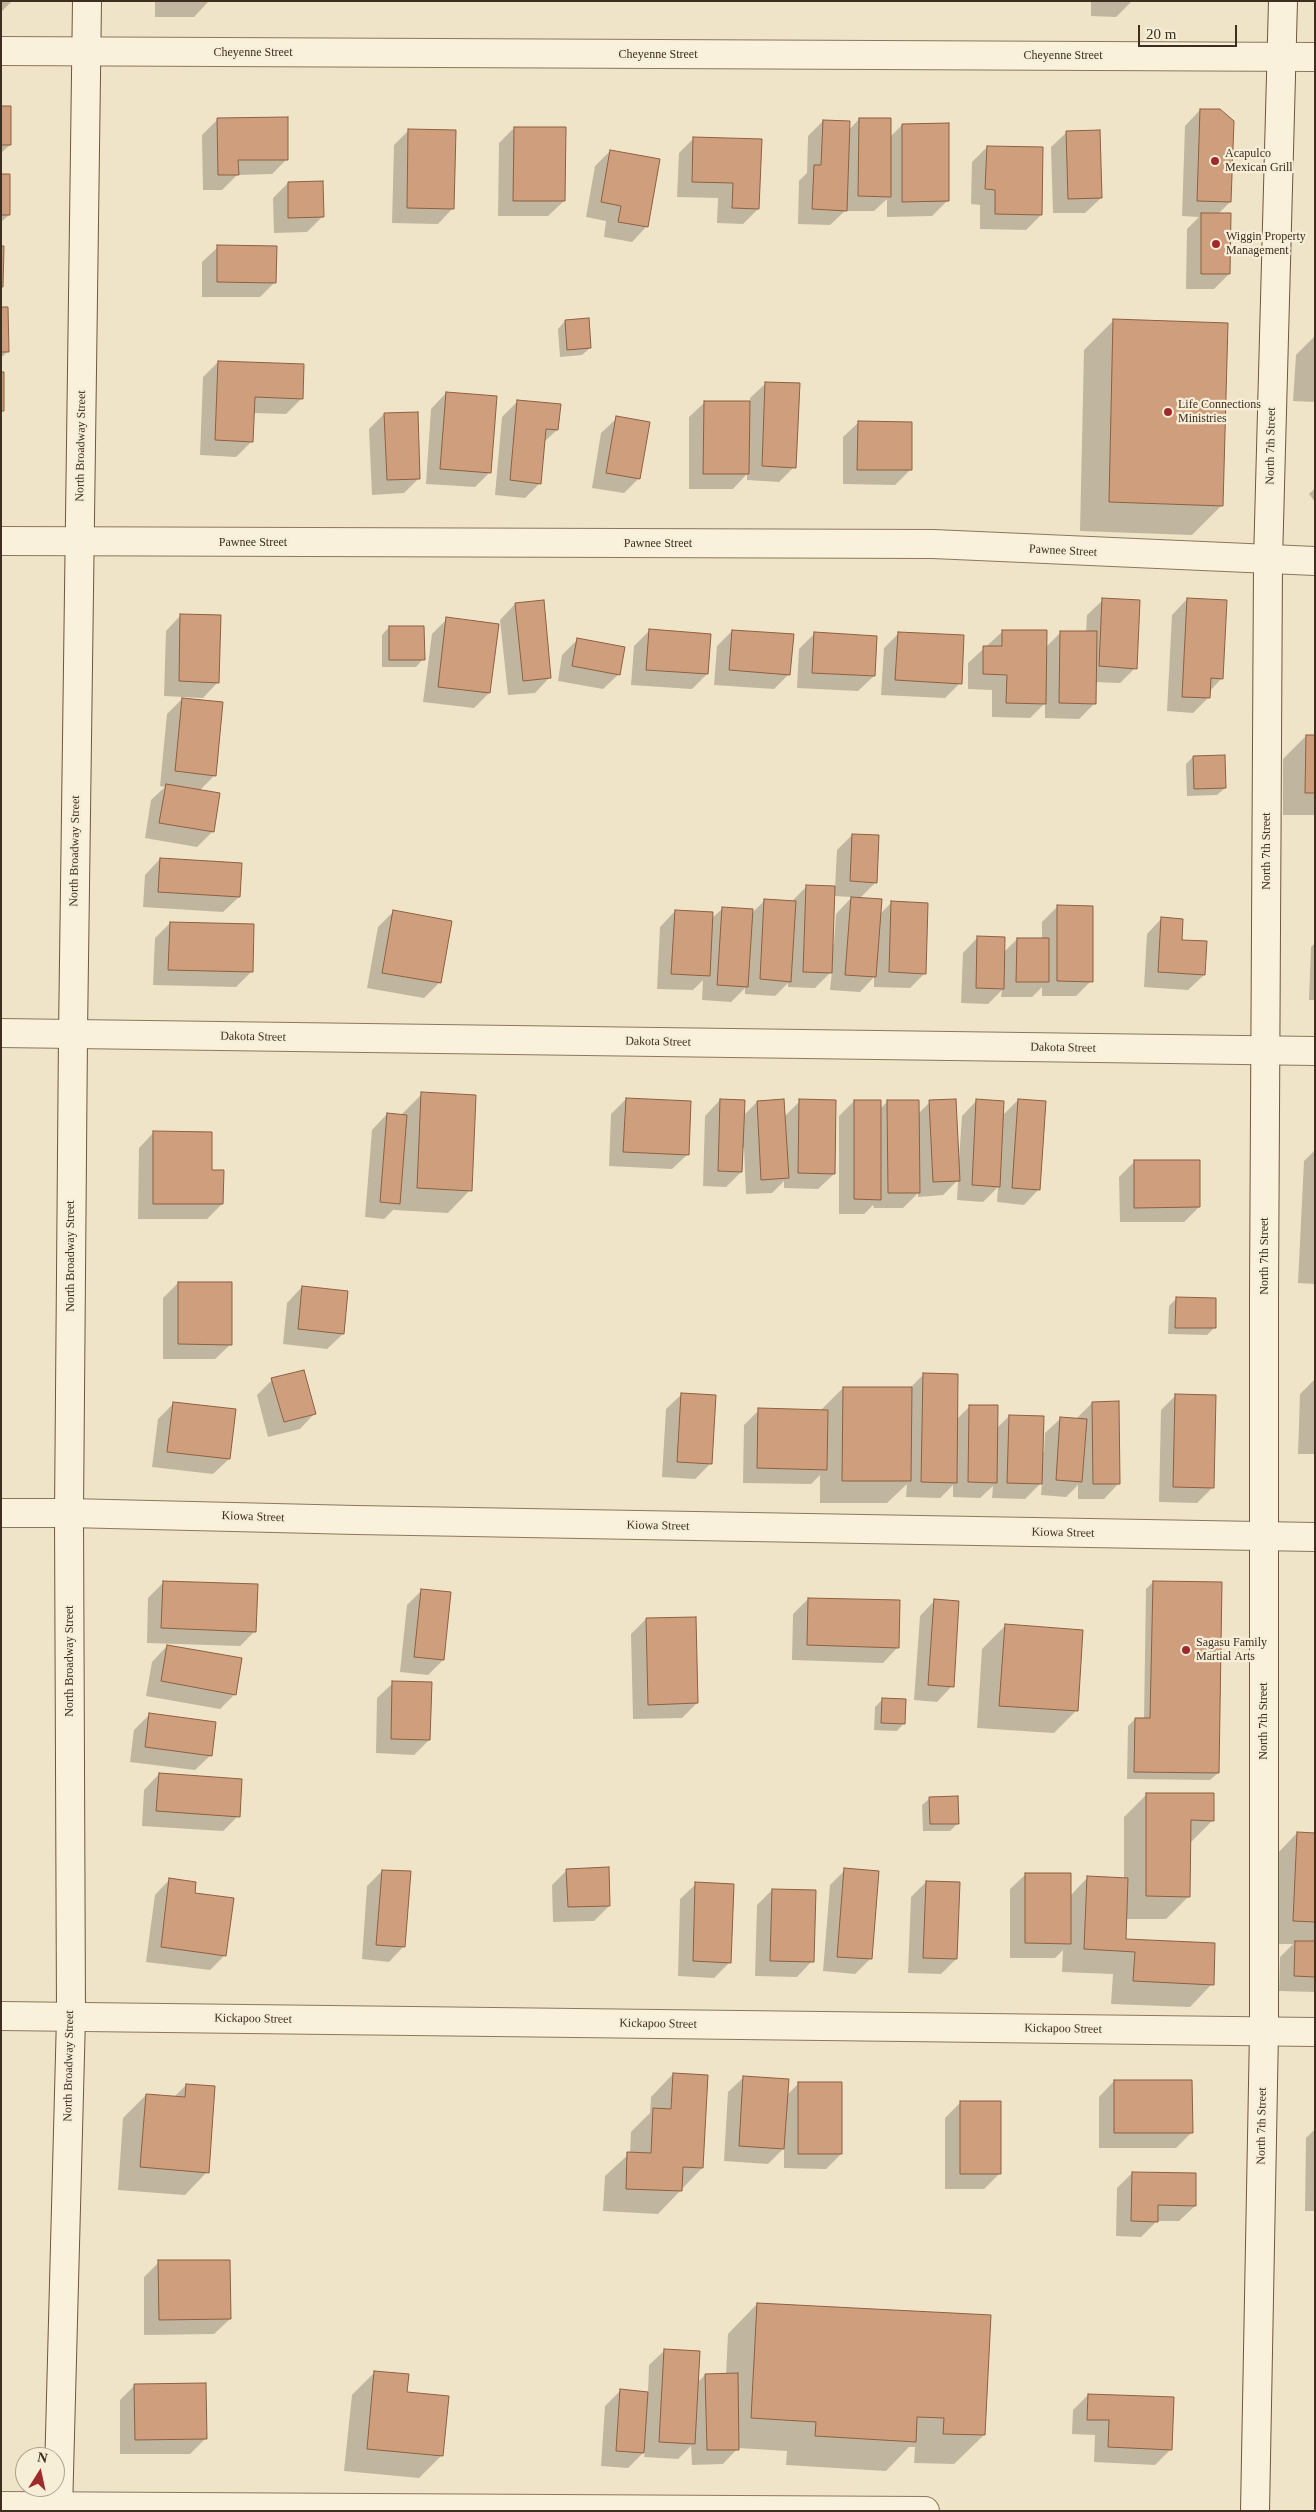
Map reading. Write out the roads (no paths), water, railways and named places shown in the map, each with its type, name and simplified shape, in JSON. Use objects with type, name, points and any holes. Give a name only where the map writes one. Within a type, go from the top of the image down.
[{"type":"street","name":"North Broadway Street","points":[[58,2509],[71,2017],[69,1513],[73,1034],[87,1]]},
{"type":"street","name":"North 7th Street","points":[[1255,2511],[1264,2031],[1268,561],[1283,1]]},
{"type":"street","name":"Cheyenne Street","points":[[1,51],[1315,57]]},
{"type":"street","name":"Pawnee Street","points":[[1,541],[80,543],[933,544],[1315,562]]},
{"type":"street","name":"Dakota Street","points":[[1,1033],[1315,1051]]},
{"type":"street","name":"Kiowa Street","points":[[1,1513],[1315,1537]]},
{"type":"street","name":"Kickapoo Street","points":[[1,2016],[1315,2032]]},
{"type":"street","points":[[1,2506],[58,2509],[925,2511]]},
{"type":"place","name":"Acapulco Mexican Grill","points":[[1215,161]]},
{"type":"place","name":"Wiggin Property Management","points":[[1216,244]]},
{"type":"place","name":"Life Connections Ministries","points":[[1168,412]]},
{"type":"place","name":"Sagasu Family Martial Arts","points":[[1186,1650]]}]
